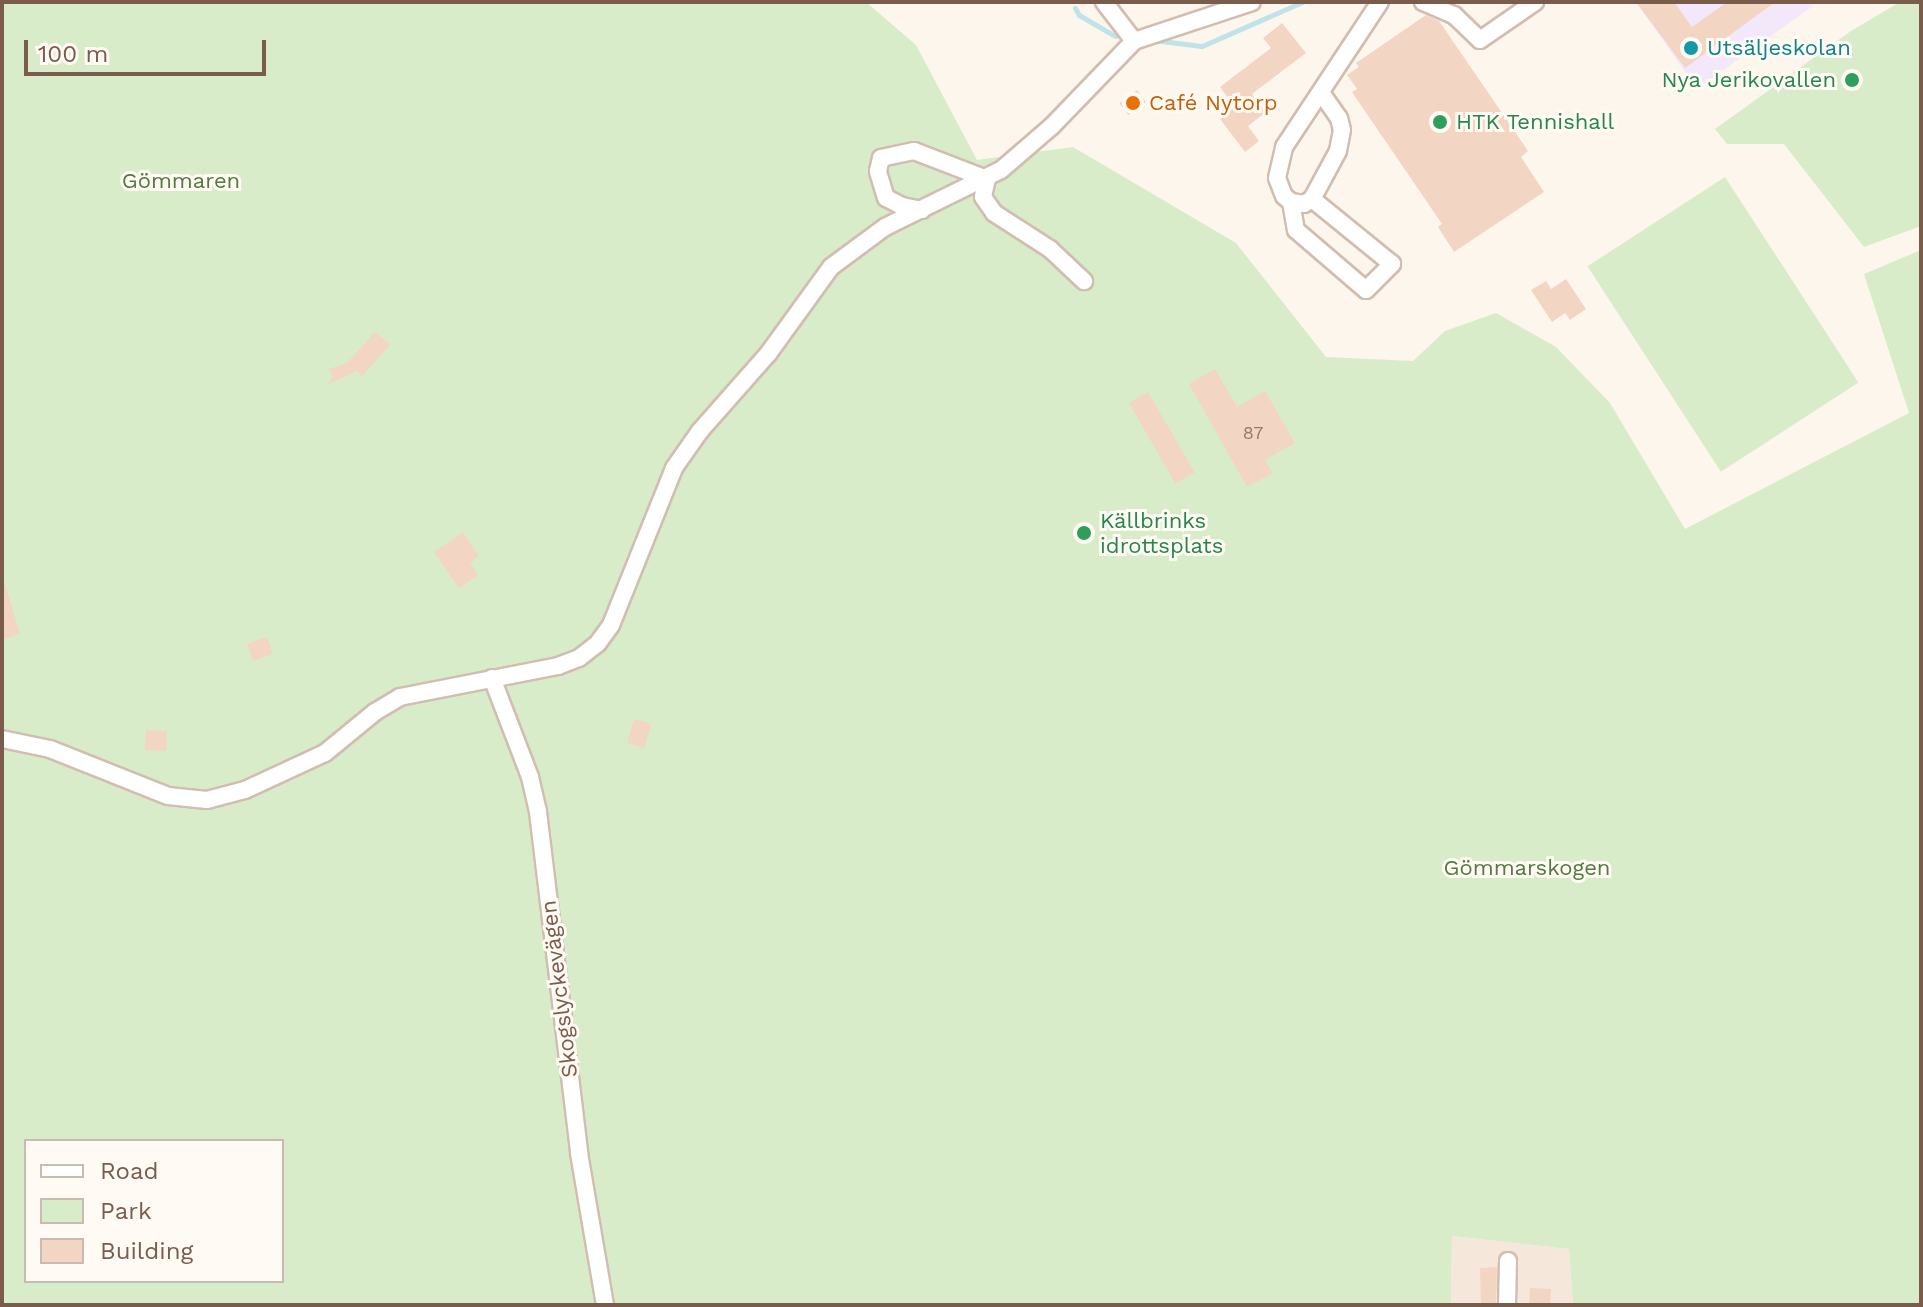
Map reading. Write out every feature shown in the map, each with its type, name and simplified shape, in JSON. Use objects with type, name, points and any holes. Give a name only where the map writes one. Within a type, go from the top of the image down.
[{"type":"street","points":[[1104,2],[1134,41]]},
{"type":"street","points":[[2,739],[50,749],[168,796],[207,800],[245,790],[325,753],[375,712],[400,697],[569,662],[598,643],[619,609],[669,478],[700,431],[768,354],[831,267],[885,227],[987,179],[1052,126],[1102,70],[1134,41],[1252,2]]},
{"type":"street","points":[[1312,199],[1392,264],[1366,290],[1296,230],[1291,202],[1279,188],[1279,157],[1380,2]]},
{"type":"street","points":[[1423,2],[1454,15],[1480,40],[1535,2]]},
{"type":"street","points":[[1291,202],[1304,204],[1312,199],[1338,151],[1342,130],[1339,118],[1322,94]]},
{"type":"street","points":[[922,210],[902,206],[886,198],[878,171],[881,158],[914,151],[987,179]]},
{"type":"street","points":[[987,179],[983,197],[994,213],[1050,249],[1084,281]]},
{"type":"street","name":"Skogslyckevägen","points":[[492,678],[530,777],[538,812],[579,1153],[605,1305]]},
{"type":"street","points":[[1507,1305],[1508,1261]]},
{"type":"shaded area","points":[[1636,2],[1810,2],[1813,6],[1697,89]]},
{"type":"shaded area","points":[[1452,1236],[1569,1249],[1573,1305],[1451,1305]]},
{"type":"green space","name":"Gömmarskogen","points":[[2,2],[866,2],[916,45],[977,160],[1073,147],[1236,243],[1326,357],[1413,361],[1445,331],[1496,313],[1556,347],[1610,403],[1685,529],[1909,413],[1864,274],[1921,250],[1921,1305],[1573,1305],[1569,1249],[1452,1236],[1451,1305],[2,1305]]},
{"type":"green space","name":"Nya Jerikovallen","points":[[1900,2],[1921,2],[1921,226],[1864,247],[1784,144],[1727,144],[1715,129],[1851,31]]},
{"type":"green space","points":[[1725,177],[1858,382],[1721,472],[1587,266]]},
{"type":"building","name":"Utsäljeskolan","points":[[1636,2],[1674,2],[1692,27],[1727,2],[1775,2],[1685,68]]},
{"type":"building","name":"HTK Tennishall","points":[[1426,15],[1439,21],[1528,151],[1521,157],[1544,192],[1454,252],[1438,227],[1442,224],[1352,92],[1357,89],[1347,75],[1359,67],[1356,63]]},
{"type":"building","points":[[1282,23],[1306,53],[1252,94],[1266,112],[1248,126],[1259,141],[1245,152],[1220,119],[1235,107],[1220,87],[1271,48],[1263,38]]},
{"type":"building","name":"Café Nytorp","points":[[1137,90],[1146,102],[1128,115],[1119,103]]},
{"type":"building","points":[[1566,279],[1586,309],[1570,320],[1565,313],[1552,322],[1531,290],[1546,281],[1551,289]]},
{"type":"building","points":[[375,332],[390,345],[362,376],[357,371],[327,385],[333,377],[329,369],[347,363]]},
{"type":"building","points":[[1215,369],[1237,407],[1265,391],[1295,443],[1265,460],[1273,473],[1247,487],[1189,384]]},
{"type":"building","points":[[1148,392],[1194,473],[1175,484],[1129,403]]},
{"type":"building","points":[[463,532],[479,556],[470,563],[478,575],[459,588],[434,552]]},
{"type":"building","points":[[5,585],[20,634],[2,640],[2,586]]},
{"type":"building","points":[[267,637],[273,654],[253,661],[247,644]]},
{"type":"building","points":[[634,719],[651,724],[644,748],[627,743]]},
{"type":"building","points":[[146,730],[167,731],[166,751],[145,750]]},
{"type":"building","points":[[1497,1267],[1496,1305],[1481,1305],[1480,1268]]},
{"type":"building","points":[[1530,1288],[1551,1289],[1550,1305],[1529,1305]]},
{"type":"waterway","points":[[1153,40],[1202,46],[1302,2]]},
{"type":"waterway","points":[[1075,8],[1079,15],[1115,36]]},
{"type":"place","name":"Utsäljeskolan","points":[[1691,48]]},
{"type":"place","name":"Nya Jerikovallen","points":[[1852,80]]},
{"type":"place","name":"Café Nytorp","points":[[1133,103]]},
{"type":"place","name":"HTK Tennishall","points":[[1440,122]]},
{"type":"place","name":"Källbrinks idrottsplats","points":[[1084,533]]},
{"type":"park label","name":"Gömmaren","points":[[181,181]]}]
